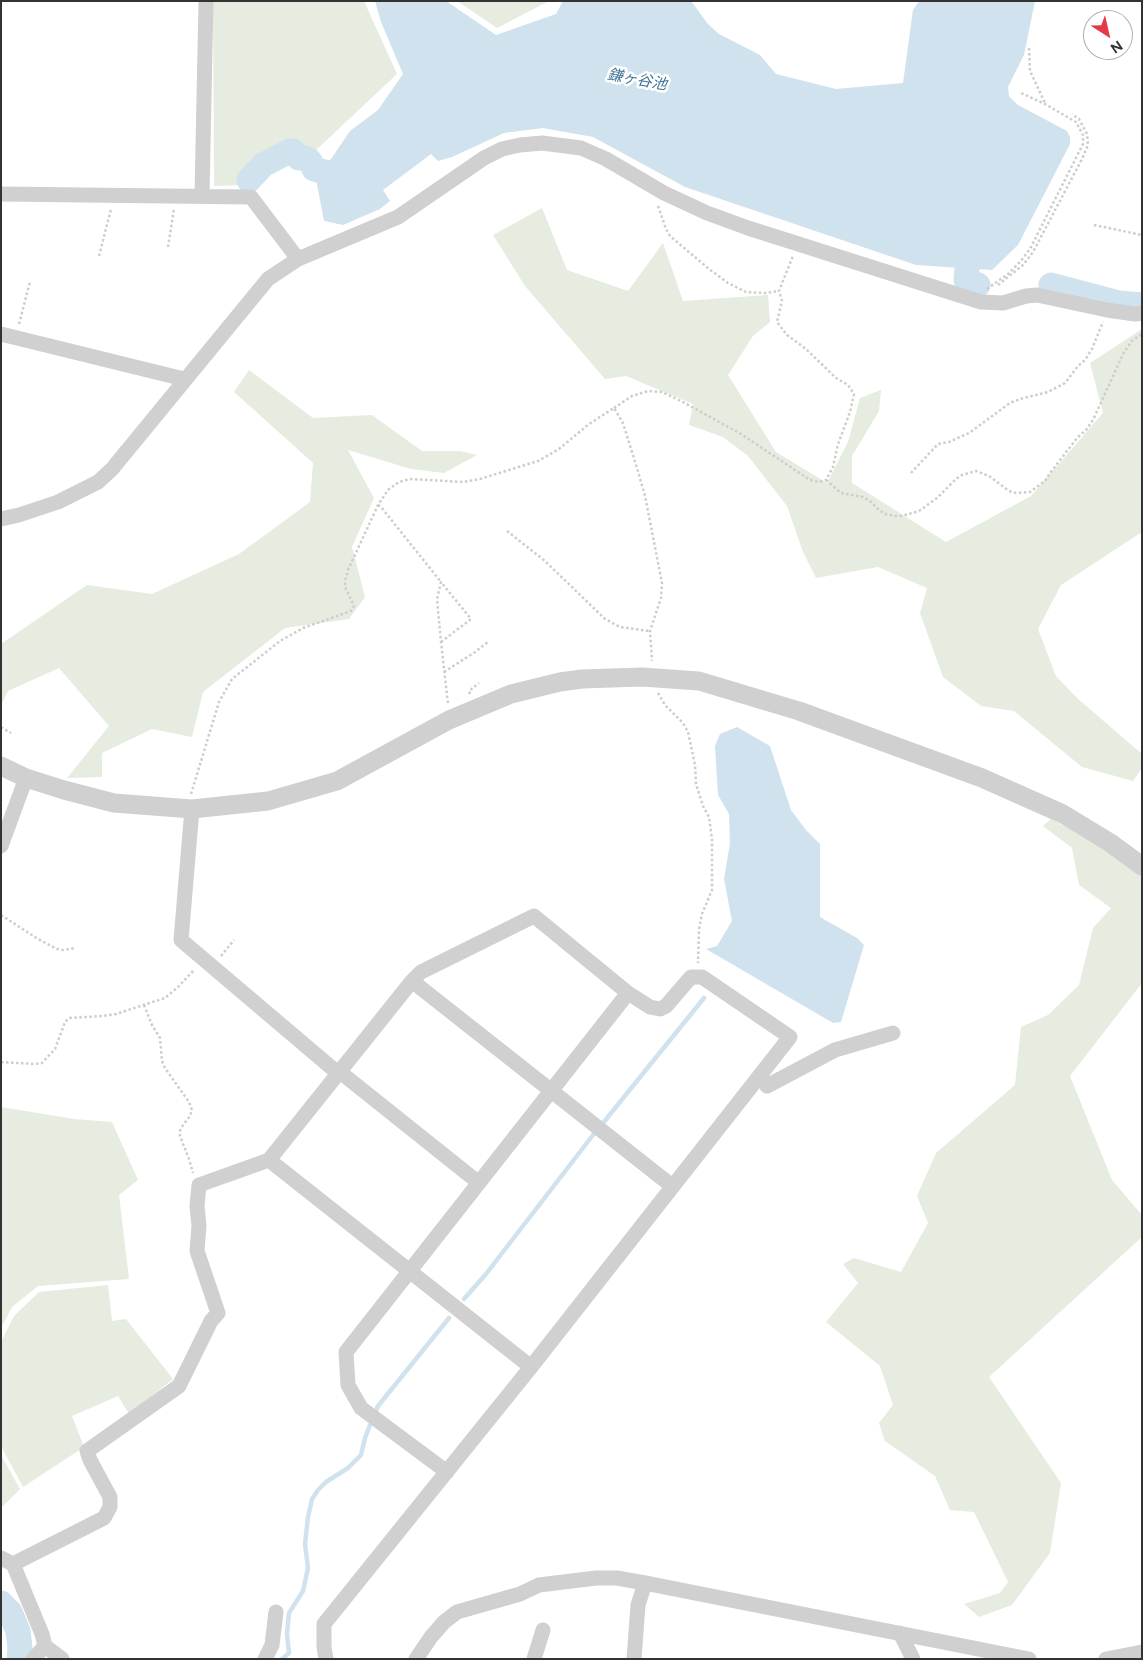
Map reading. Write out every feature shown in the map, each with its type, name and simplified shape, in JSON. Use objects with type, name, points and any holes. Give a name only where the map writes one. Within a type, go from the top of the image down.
[{"type":"street","points":[[202,195],[206,1]]},
{"type":"street","points":[[1,519],[58,502],[98,482],[112,469],[268,279],[298,259],[398,217],[484,158],[502,149],[520,145],[542,143],[581,148],[606,159],[653,187],[707,213],[748,228],[981,302],[1003,303],[1026,296],[1037,295],[1107,310],[1135,314],[1142,313]]},
{"type":"street","points":[[1,194],[251,196],[298,259]]},
{"type":"street","points":[[8,336],[184,379]]},
{"type":"street","points":[[1,766],[26,778],[64,790],[114,802],[190,809],[268,801],[337,781],[449,720],[511,694],[582,679],[654,678],[698,681],[799,710],[982,778],[1063,814],[1142,866]]},
{"type":"street","points":[[1,846],[26,778]]},
{"type":"street","points":[[190,809],[181,940],[333,1069],[340,1072],[479,1183]]},
{"type":"street","points":[[62,1659],[46,1646],[7,1561],[104,1518],[110,1507],[110,1497],[90,1460],[88,1451],[179,1386],[211,1322],[218,1313],[197,1251],[199,1226],[197,1206],[198,1185],[269,1160],[421,972],[534,916],[628,993],[650,1008],[660,1010],[666,1006],[691,977],[702,977],[790,1037],[761,1077],[672,1186],[531,1367],[324,1624],[326,1659]]},
{"type":"street","points":[[412,981],[672,1186]]},
{"type":"street","points":[[447,1472],[361,1408],[348,1384],[346,1352],[628,993]]},
{"type":"street","points":[[761,1077],[767,1086],[835,1050],[892,1033]]},
{"type":"street","points":[[269,1160],[531,1367]]},
{"type":"street","points":[[416,1659],[444,1622],[457,1612],[520,1594],[539,1585],[596,1578],[617,1578],[645,1583],[1029,1659]]},
{"type":"street","points":[[634,1659],[638,1605],[645,1583]]},
{"type":"street","points":[[265,1659],[272,1644],[276,1612]]},
{"type":"street","points":[[534,1659],[543,1630]]},
{"type":"street","points":[[900,1633],[912,1658]]},
{"type":"street","points":[[34,1659],[46,1646]]},
{"type":"street","points":[[1106,1659],[1142,1652]]},
{"type":"path","points":[[1029,48],[1030,71],[1045,104]]},
{"type":"path","points":[[981,302],[988,287],[1008,274],[1030,249],[1083,144],[1082,135],[1076,122],[1020,92]]},
{"type":"path","points":[[998,286],[1023,265],[1033,252],[1082,159],[1088,145],[1086,134],[1079,119],[1072,114]]},
{"type":"path","points":[[653,187],[651,192],[670,236],[709,269],[734,287],[746,292],[765,293],[779,291]]},
{"type":"path","points":[[99,256],[113,195]]},
{"type":"path","points":[[168,247],[177,195]]},
{"type":"path","points":[[1094,225],[1142,235]]},
{"type":"path","points":[[190,809],[190,799],[219,702],[232,679],[280,641],[303,628],[351,611],[354,606],[345,588],[348,570],[378,504],[388,490],[400,482],[410,479],[463,482],[480,479],[538,461],[559,449],[589,424],[632,396],[648,391],[662,392],[682,401],[741,434],[810,480],[819,482],[826,480],[834,467],[838,444],[850,412],[854,394],[848,384],[836,378],[806,349],[787,335],[777,322],[782,301],[779,291],[799,243]]},
{"type":"path","points":[[8,336],[30,282]]},
{"type":"path","points":[[911,473],[938,444],[949,442],[970,433],[1010,403],[1048,392],[1065,383],[1092,349],[1107,310]]},
{"type":"path","points":[[826,480],[841,493],[863,497],[870,500],[884,514],[896,516],[912,513],[927,506],[956,479],[962,475],[976,472],[989,476],[1009,491],[1016,493],[1030,492],[1045,481],[1077,438],[1086,430],[1093,420],[1124,352],[1132,341],[1142,334]]},
{"type":"path","points":[[614,408],[623,424],[645,496],[662,583],[661,598],[650,631],[656,689],[665,705],[683,723],[688,732],[695,765],[696,784],[709,818],[712,890],[702,914],[699,929],[698,977]]},
{"type":"path","points":[[378,504],[471,619],[441,642]]},
{"type":"path","points":[[507,531],[545,561],[605,619],[620,627],[650,631]]},
{"type":"path","points":[[441,582],[437,599],[448,704]]},
{"type":"path","points":[[444,672],[490,641]]},
{"type":"path","points":[[1,727],[11,733]]},
{"type":"path","points":[[1,915],[38,939],[57,948],[63,950],[76,948]]},
{"type":"path","points":[[1,1062],[42,1063],[50,1057],[55,1049],[65,1022],[69,1018],[103,1016],[165,998],[234,940]]},
{"type":"path","points":[[144,1005],[152,1026],[160,1038],[162,1061],[165,1068],[190,1102],[192,1110],[180,1131],[180,1136],[198,1185]]},
{"type":"shaded area","points":[[213,1],[364,1],[397,74],[296,169],[280,149],[245,173],[243,185],[214,186]]},
{"type":"shaded area","points":[[457,1],[549,1],[497,28]]},
{"type":"shaded area","points":[[542,208],[567,270],[628,291],[663,243],[683,301],[768,295],[770,322],[753,336],[728,375],[776,452],[827,483],[848,442],[860,398],[881,390],[879,411],[852,456],[852,483],[946,542],[1031,496],[1103,413],[1090,363],[1142,329],[1142,532],[1061,585],[1038,629],[1056,676],[1077,698],[1142,754],[1142,768],[1133,781],[1082,767],[1014,711],[981,706],[943,677],[920,613],[927,588],[878,567],[816,578],[803,552],[787,506],[748,456],[723,437],[689,425],[693,404],[626,376],[605,379],[525,286],[493,235]]},
{"type":"shaded area","points":[[249,370],[313,418],[372,415],[422,451],[460,451],[477,455],[444,473],[411,469],[348,450],[374,498],[352,547],[365,597],[349,619],[285,628],[203,692],[192,737],[152,729],[102,753],[102,777],[67,778],[109,726],[59,668],[8,691],[1,705],[1,644],[87,585],[152,594],[239,554],[310,502],[313,463],[234,392]]},
{"type":"shaded area","points":[[1051,819],[1092,841],[1142,876],[1142,983],[1070,1076],[1112,1180],[1142,1215],[1142,1237],[989,1377],[1061,1483],[1050,1553],[1012,1605],[979,1617],[964,1604],[1000,1593],[1008,1582],[974,1512],[950,1510],[935,1476],[885,1441],[879,1423],[893,1405],[880,1366],[826,1322],[858,1283],[843,1264],[854,1258],[901,1272],[928,1223],[917,1196],[936,1153],[1015,1085],[1021,1027],[1048,1015],[1079,985],[1093,928],[1111,908],[1079,885],[1072,848],[1043,826]]},
{"type":"shaded area","points":[[1,1107],[74,1119],[112,1122],[138,1180],[119,1195],[129,1279],[38,1286],[12,1307],[1,1328]]},
{"type":"shaded area","points":[[108,1285],[112,1321],[126,1319],[173,1379],[129,1414],[118,1396],[72,1416],[84,1447],[23,1487],[1,1446],[1,1342],[14,1316],[39,1292]]},
{"type":"shaded area","points":[[1,1455],[20,1489],[1,1508]]},
{"type":"water","points":[[375,1],[446,1],[496,35],[556,14],[563,1],[691,1],[708,24],[719,34],[760,55],[776,74],[836,89],[903,83],[913,10],[919,1],[1035,1],[1024,55],[1008,87],[1009,96],[1018,105],[1067,131],[1070,137],[1070,144],[1018,245],[992,270],[916,265],[685,187],[593,137],[543,128],[504,133],[452,157],[438,161],[431,154],[383,190],[390,201],[380,209],[343,225],[324,221],[314,169],[331,159],[350,131],[378,110],[403,74],[381,22]]},
{"type":"water","points":[[737,727],[770,746],[791,810],[806,830],[820,844],[820,917],[857,938],[864,945],[841,1022],[833,1023],[706,949],[717,946],[732,921],[724,879],[730,843],[729,814],[718,795],[715,746],[720,734]]},
{"type":"waterway","name":"鎌ヶ谷池","points":[[249,180],[263,165],[290,151],[293,151],[299,158],[305,158],[310,161],[314,169],[346,178]]},
{"type":"waterway","name":"鎌ヶ谷池","points":[[970,234],[966,280],[978,285]]},
{"type":"waterway","points":[[1051,285],[1119,303],[1142,305]]},
{"type":"waterway","points":[[603,1123],[704,998]]},
{"type":"waterway","points":[[464,1299],[486,1274],[593,1135]]},
{"type":"waterway","points":[[375,1413],[378,1406],[449,1318]]},
{"type":"waterway","points":[[282,1659],[289,1653],[287,1634],[289,1613],[303,1591],[308,1568],[305,1544],[312,1499],[326,1482],[348,1468],[361,1455],[370,1425]]},
{"type":"waterway","points":[[1,1603],[10,1612],[18,1631],[19,1659]]}]
